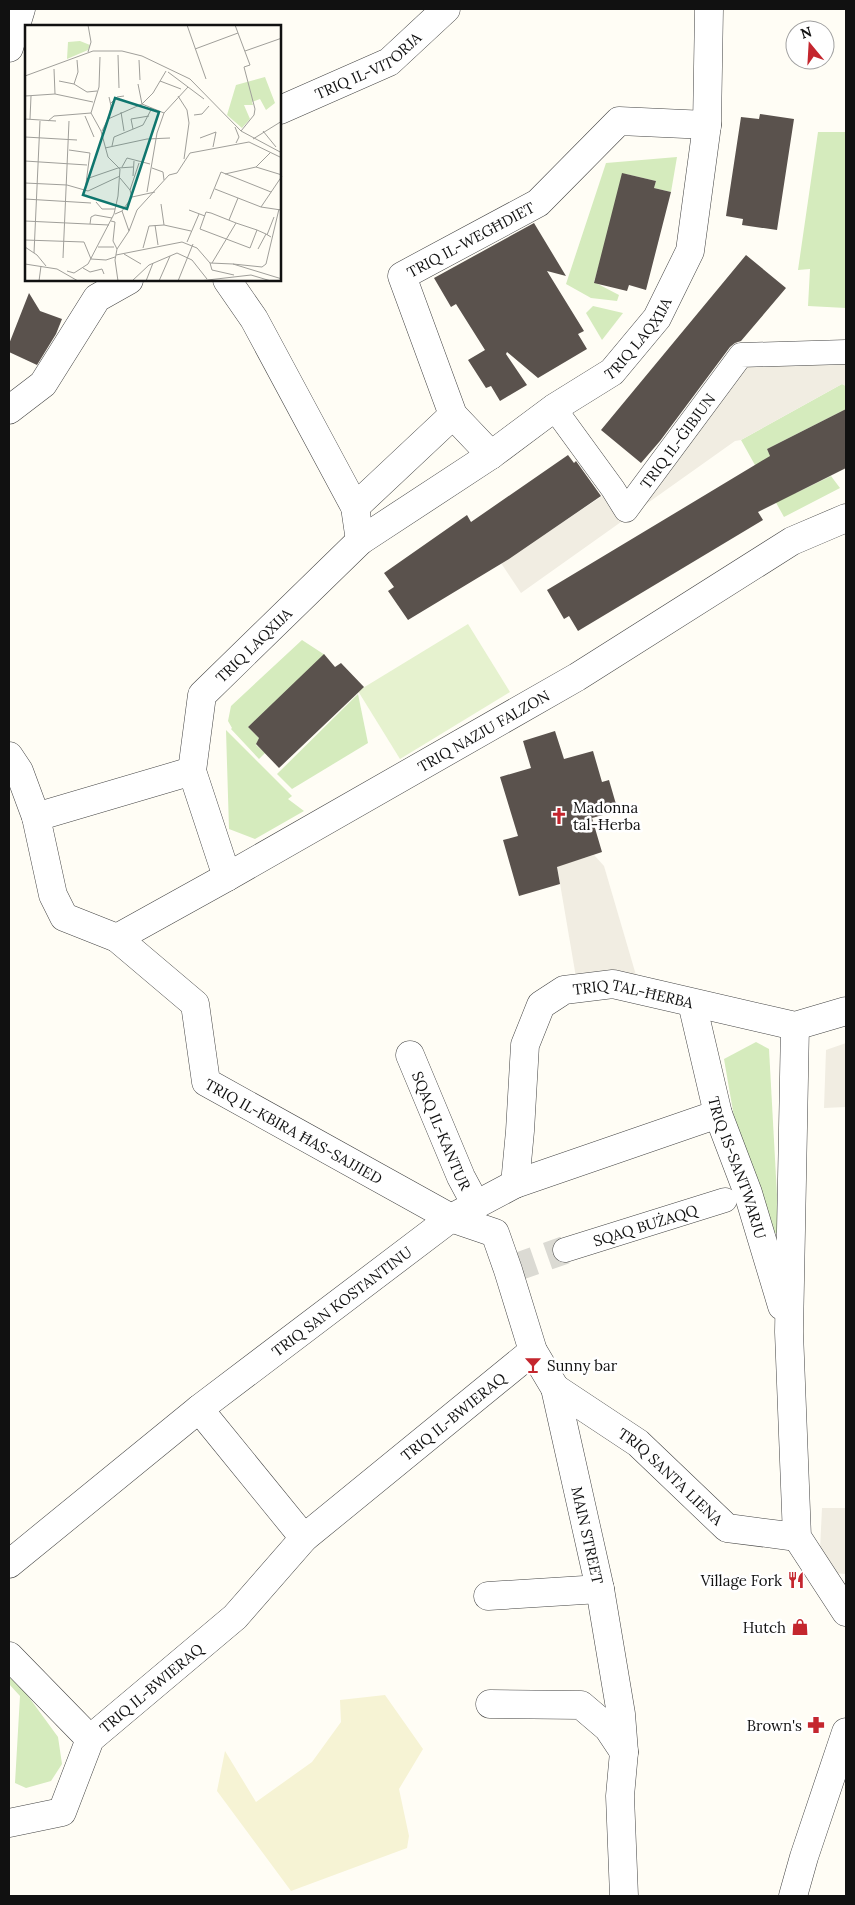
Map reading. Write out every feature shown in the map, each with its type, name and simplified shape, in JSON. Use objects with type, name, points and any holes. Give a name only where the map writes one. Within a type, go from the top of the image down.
[{"type":"street","points":[[9,48],[22,9]]},
{"type":"street","name":"TRIQ IL-VITORJA","points":[[281,110],[389,62],[446,9]]},
{"type":"street","name":"TRIQ LAQXIJA","points":[[227,878],[192,771],[202,694],[360,542],[491,455],[554,408],[612,372],[657,318],[690,251],[707,125],[709,9]]},
{"type":"street","name":"TRIQ IL-WEGĦDIET","points":[[491,455],[453,415],[402,276],[538,203],[619,121],[707,125]]},
{"type":"street","points":[[9,410],[43,384],[97,298],[127,281]]},
{"type":"street","points":[[228,281],[254,319],[355,507],[360,542]]},
{"type":"street","name":"TRIQ IL-ĠIBJUN","points":[[554,408],[626,510],[741,355],[846,352]]},
{"type":"street","points":[[355,507],[453,415]]},
{"type":"street","name":"TRIQ NAZJU FALZON","points":[[116,938],[227,878],[577,677],[792,542],[846,518]]},
{"type":"street","name":"TRIQ IL-KBIRA ĦAS-SAJJIED","points":[[9,756],[19,771],[36,817],[53,895],[64,917],[116,938],[195,1004],[206,1082],[451,1218]]},
{"type":"street","points":[[36,817],[192,771]]},
{"type":"street","name":"TRIQ TAL-ĦERBA","points":[[515,1184],[525,1045],[542,1005],[564,990],[613,984],[795,1026],[846,1011]]},
{"type":"street","name":"TRIQ IS-SANTWARJU","points":[[692,1003],[718,1114],[748,1193],[789,1332]]},
{"type":"street","name":"TRIQ IS-SANTWARJU","points":[[795,1026],[789,1332],[797,1537]]},
{"type":"street","name":"SQAQ IL-KANTUR","points":[[410,1055],[461,1177],[476,1205]]},
{"type":"street","name":"TRIQ SAN KOSTANTINU","points":[[9,1564],[199,1409],[451,1218],[515,1184],[718,1114]]},
{"type":"street","name":"SQAQ BUŻAQQ","points":[[565,1250],[725,1200]]},
{"type":"street","name":"MAIN STREET","points":[[451,1218],[495,1233],[533,1351],[554,1388],[600,1589],[622,1714],[624,1752],[620,1796],[624,1896]]},
{"type":"street","name":"TRIQ IL-BWIERAQ","points":[[9,1823],[62,1812],[90,1739],[235,1617],[304,1538],[533,1351]]},
{"type":"street","name":"TRIQ SANTA LIENA","points":[[554,1388],[638,1443],[727,1528],[797,1537]]},
{"type":"street","points":[[199,1409],[304,1538]]},
{"type":"street","points":[[797,1537],[846,1612]]},
{"type":"street","points":[[488,1596],[600,1589]]},
{"type":"street","points":[[9,1656],[90,1739]]},
{"type":"street","points":[[490,1704],[581,1705],[608,1728],[624,1752]]},
{"type":"street","points":[[793,1896],[846,1732]]},
{"type":"shaded area","points":[[846,346],[846,386],[842,384],[741,440],[735,441],[521,593],[501,563],[613,489],[627,492],[740,350]]},
{"type":"shaded area","points":[[594,855],[604,866],[638,982],[578,989],[557,866]]},
{"type":"shaded area","points":[[846,1043],[846,1107],[824,1108],[826,1050]]},
{"type":"shaded area","points":[[822,1508],[846,1508],[846,1574],[833,1573],[820,1550]]},
{"type":"shaded area","points":[[385,1695],[423,1749],[399,1789],[409,1836],[407,1848],[291,1891],[217,1791],[225,1751],[256,1802],[312,1762],[341,1722],[340,1700]]},
{"type":"green space","points":[[818,132],[846,132],[846,308],[808,306],[810,269],[798,270]]},
{"type":"green space","points":[[677,157],[671,192],[654,188],[656,181],[626,174],[594,282],[619,295],[617,301],[591,298],[566,284],[606,163]]},
{"type":"green space","points":[[593,306],[623,313],[602,340],[586,313]]},
{"type":"green space","points":[[842,384],[846,386],[846,409],[767,449],[783,481],[789,479],[796,493],[831,476],[840,488],[784,517],[741,440]]},
{"type":"green space","points":[[468,624],[510,692],[400,759],[358,691]]},
{"type":"green space","points":[[302,640],[325,655],[248,727],[259,738],[256,745],[265,753],[259,759],[231,729],[228,721],[231,706]]},
{"type":"green space","points":[[358,694],[368,743],[292,789],[277,774]]},
{"type":"green space","points":[[226,730],[292,796],[288,799],[304,811],[255,839],[229,829]]},
{"type":"green space","points":[[756,1042],[769,1049],[779,1232],[772,1234],[738,1140],[724,1059]]},
{"type":"green space","points":[[9,1670],[58,1737],[62,1764],[51,1781],[26,1788],[15,1783],[20,1696],[9,1684]]},
{"type":"building","points":[[760,114],[794,119],[777,230],[742,225],[743,219],[726,216],[741,117],[759,119]]},
{"type":"building","points":[[622,173],[656,181],[654,188],[671,192],[646,290],[629,285],[627,291],[594,283]]},
{"type":"building","points":[[534,223],[566,276],[547,271],[584,331],[578,334],[587,349],[538,378],[507,352],[506,354],[527,385],[500,401],[491,386],[486,388],[468,360],[485,350],[456,304],[451,307],[434,278]]},
{"type":"building","points":[[746,255],[786,288],[741,341],[730,347],[660,441],[641,463],[601,430]]},
{"type":"building","points":[[29,293],[40,311],[62,319],[56,334],[37,365],[9,352],[9,344]]},
{"type":"building","points":[[846,409],[846,468],[758,512],[763,520],[578,631],[569,616],[564,619],[547,590],[770,456],[767,449]]},
{"type":"building","points":[[568,455],[574,463],[576,461],[601,496],[509,559],[408,620],[388,591],[394,587],[384,573],[467,515],[471,522]]},
{"type":"building","points":[[324,654],[335,667],[341,663],[364,687],[279,768],[256,744],[259,738],[248,727]]},
{"type":"building","name":"Madonna tal-Ħerba","points":[[555,731],[564,759],[593,751],[602,782],[609,780],[618,811],[592,818],[602,852],[557,867],[560,884],[519,896],[503,840],[518,836],[500,777],[531,768],[523,741]]},
{"type":"tunnel","points":[[508,1270],[565,1250]]},
{"type":"place","name":"Madonna tal-Ħerba","points":[[559,816]]},
{"type":"place","name":"Sunny bar","points":[[533,1365]]},
{"type":"place","name":"Village Fork","points":[[796,1580]]},
{"type":"place","name":"Hutch","points":[[800,1627]]},
{"type":"place","name":"Brown's","points":[[816,1725]]}]
